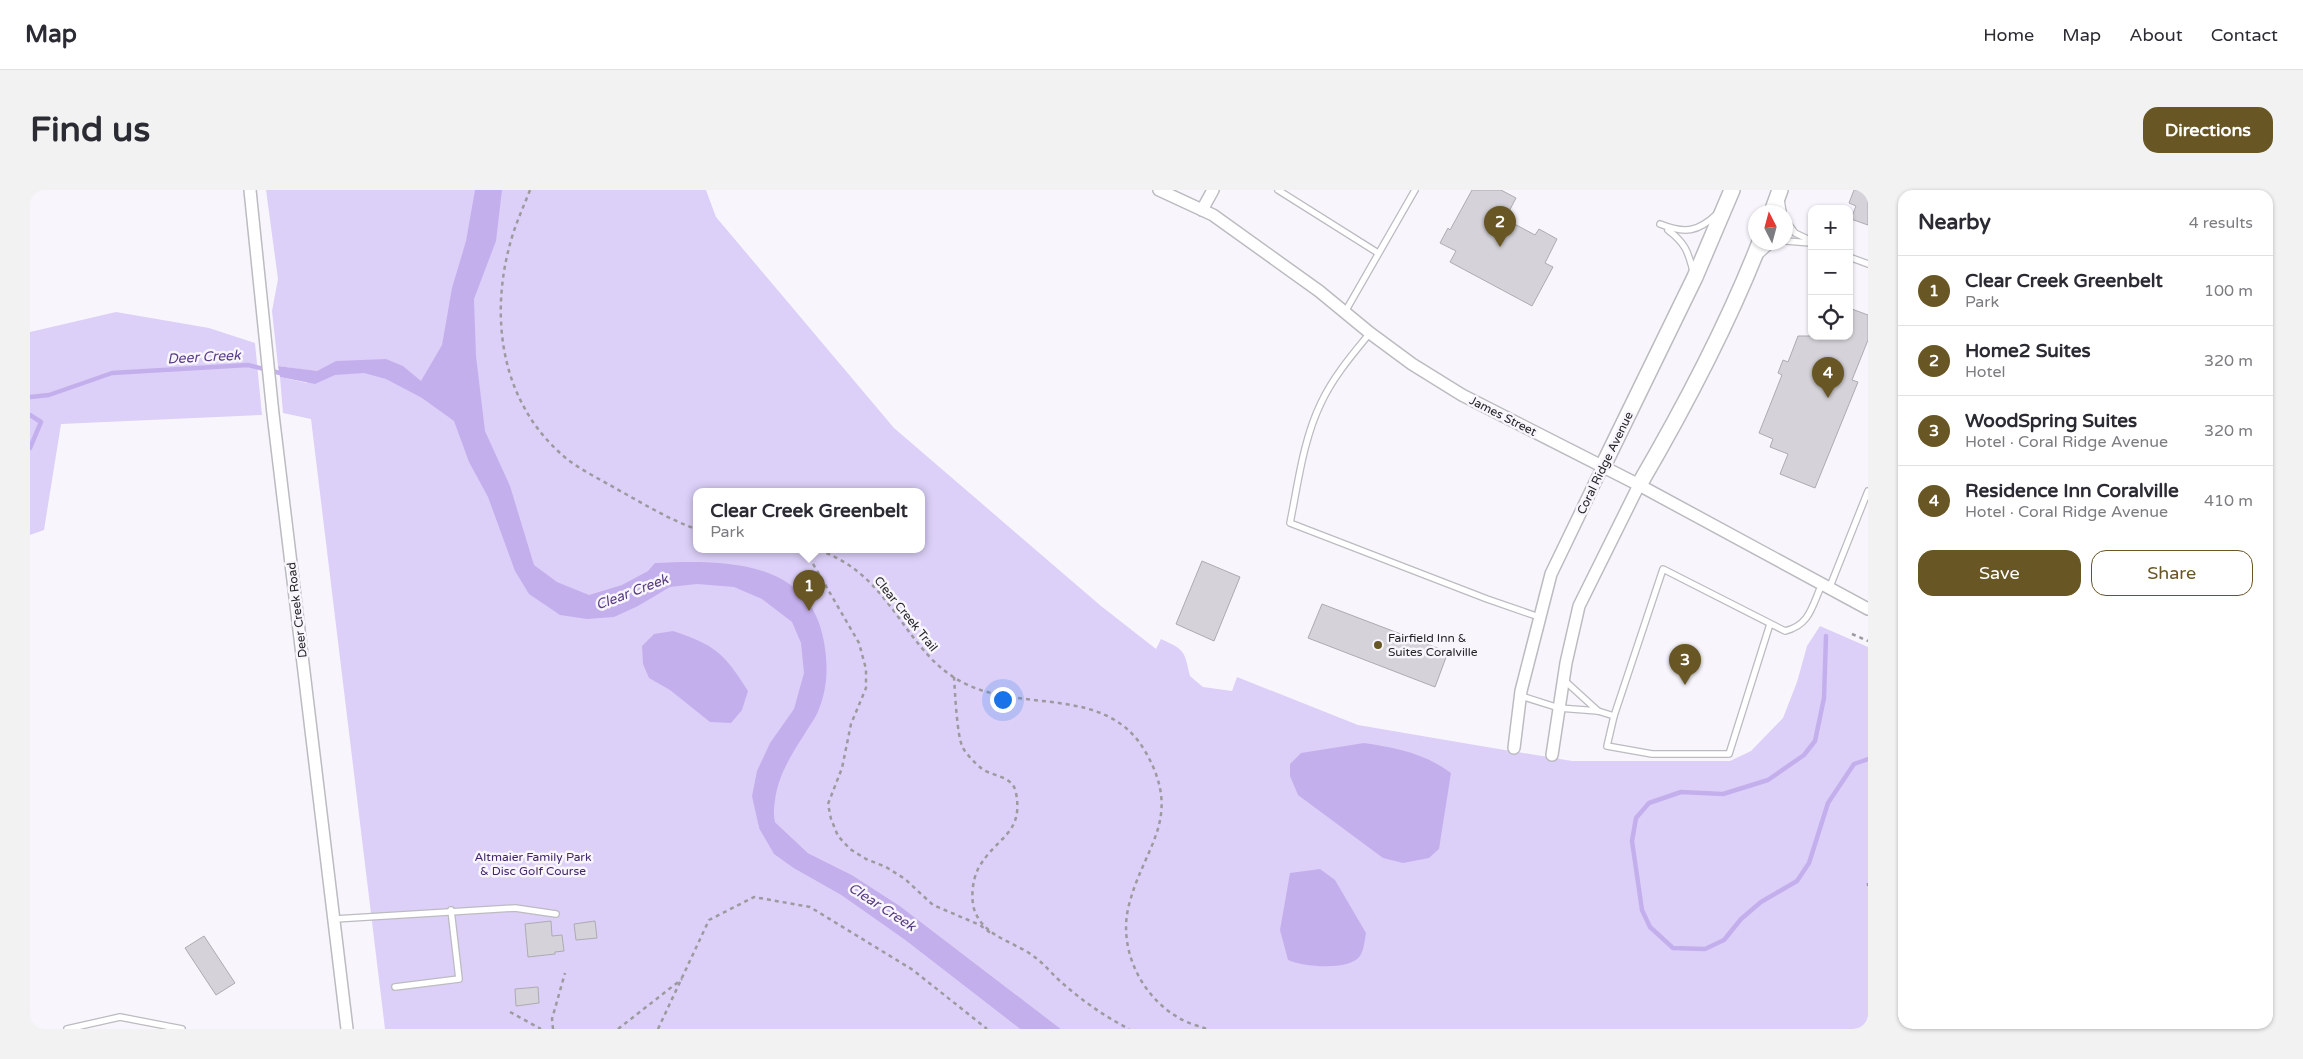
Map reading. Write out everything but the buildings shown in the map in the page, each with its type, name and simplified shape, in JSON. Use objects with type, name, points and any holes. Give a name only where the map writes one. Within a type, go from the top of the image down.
[{"type":"street","name":"Deer Creek Road","points":[[250,190],[273,414],[347,1029]]},
{"type":"street","name":"James Street","points":[[1159,190],[1214,215],[1320,291],[1370,333],[1412,364],[1462,395],[1603,466],[1868,609]]},
{"type":"street","points":[[1202,210],[1213,190]]},
{"type":"street","name":"Coral Ridge Avenue","points":[[1514,748],[1521,696],[1551,574],[1695,277],[1732,190]]},
{"type":"street","points":[[1775,205],[1780,190]]},
{"type":"street","points":[[1552,755],[1563,680],[1579,606],[1639,485],[1675,424],[1719,338],[1757,250]]},
{"type":"lane","points":[[1278,190],[1378,253]]},
{"type":"lane","points":[[1345,312],[1414,190]]},
{"type":"lane","points":[[1780,190],[1782,205]]},
{"type":"lane","points":[[1695,277],[1688,253],[1681,240],[1660,224],[1675,230],[1691,230],[1705,225],[1726,205]]},
{"type":"lane","points":[[1793,230],[1808,240]]},
{"type":"lane","points":[[1793,241],[1808,242]]},
{"type":"lane","points":[[1753,260],[1766,250]]},
{"type":"lane","points":[[1853,258],[1868,264]]},
{"type":"lane","points":[[1370,333],[1343,367],[1321,403],[1303,458],[1290,523],[1539,617]]},
{"type":"lane","points":[[1770,624],[1729,754],[1652,754],[1607,746],[1614,716],[1663,569],[1785,631],[1799,627],[1826,587],[1868,491]]},
{"type":"lane","points":[[1563,680],[1598,710]]},
{"type":"lane","points":[[1521,696],[1559,708],[1598,710],[1614,716]]},
{"type":"lane","points":[[335,919],[451,910],[515,908],[556,914]]},
{"type":"lane","points":[[395,987],[459,979],[451,910]]},
{"type":"lane","points":[[66,1029],[120,1017],[182,1029]]},
{"type":"path","points":[[530,190],[510,243],[501,308],[503,354],[513,387],[532,422],[558,452],[582,469],[670,520],[693,528]]},
{"type":"path","points":[[807,553],[859,643],[866,669],[866,688],[851,724],[842,768],[828,804],[831,819],[838,836],[850,849],[905,879],[933,905],[959,915],[992,934],[1015,944],[1037,958],[1061,982],[1104,1016],[1129,1029]]},
{"type":"path","name":"Clear Creek Trail","points":[[827,553],[835,556],[864,576],[928,658],[954,677],[967,685],[996,695],[1077,704],[1100,712],[1116,720],[1144,749],[1155,770],[1162,795],[1161,816],[1157,837],[1128,908],[1126,935],[1132,960],[1142,984],[1160,1004],[1180,1019],[1207,1029]]},
{"type":"path","points":[[1852,634],[1868,641]]},
{"type":"path","points":[[954,677],[962,748],[982,769],[1002,775],[1016,790],[1019,809],[1016,825],[995,846],[978,870],[972,891],[976,914],[992,934]]},
{"type":"path","points":[[658,1029],[708,920],[754,897],[810,907],[913,970],[987,1029]]},
{"type":"path","points":[[553,1029],[552,1019],[565,973]]},
{"type":"path","points":[[618,1029],[683,978]]},
{"type":"path","points":[[510,1012],[541,1029]]},
{"type":"green space","name":"Altmaier Family Park & Disc Golf Course","points":[[266,190],[706,190],[716,217],[894,428],[1101,606],[1156,649],[1161,639],[1179,649],[1185,656],[1190,676],[1203,687],[1232,691],[1237,677],[1358,725],[1572,761],[1730,761],[1751,751],[1783,718],[1797,682],[1807,646],[1820,626],[1868,647],[1868,1029],[1061,1029],[900,906],[852,875],[808,853],[775,822],[774,798],[753,796],[759,828],[795,869],[841,895],[905,940],[1020,1029],[385,1029],[311,419],[283,413],[280,377],[307,383],[306,370],[278,366],[272,311],[278,279]]},
{"type":"green space","points":[[116,312],[209,328],[255,343],[262,415],[61,424],[44,530],[30,535],[30,332]]},
{"type":"water","name":"Clear Creek","points":[[475,190],[502,190],[496,241],[474,299],[476,356],[485,431],[510,486],[534,565],[557,582],[589,595],[622,585],[648,571],[655,563],[681,562],[707,562],[759,570],[782,579],[801,594],[815,614],[824,642],[827,667],[826,684],[818,712],[781,776],[775,798],[775,822],[808,853],[852,875],[900,906],[1061,1029],[1020,1029],[905,940],[841,895],[795,869],[774,854],[759,828],[752,796],[757,771],[770,743],[794,709],[804,673],[801,643],[792,622],[762,599],[734,587],[697,584],[670,587],[638,606],[614,617],[587,619],[560,615],[529,594],[515,571],[488,497],[469,462],[454,421],[422,398],[386,379],[364,373],[335,375],[315,384],[280,377],[278,366],[317,371],[336,361],[386,359],[403,366],[421,381],[442,345],[452,288],[466,241]]},
{"type":"water","points":[[673,631],[699,641],[717,652],[725,659],[748,691],[742,710],[731,723],[710,722],[670,690],[649,678],[643,664],[642,646],[654,634]]},
{"type":"water","points":[[1364,743],[1398,749],[1420,756],[1451,773],[1439,849],[1429,858],[1403,863],[1383,858],[1298,795],[1290,776],[1290,764],[1301,753]]},
{"type":"water","points":[[1320,869],[1335,880],[1366,933],[1360,956],[1355,961],[1347,964],[1315,966],[1288,960],[1280,930],[1290,873]]},
{"type":"waterway","name":"Deer Creek","points":[[30,397],[49,395],[112,373],[248,365],[284,374]]},
{"type":"waterway","name":"Deer Creek","points":[[30,415],[41,422],[30,448]]},
{"type":"waterway","points":[[1826,636],[1824,698],[1815,741],[1804,755],[1768,780],[1723,794],[1681,792],[1649,803],[1636,818],[1632,841],[1642,910],[1650,927],[1673,948],[1705,949],[1724,940],[1741,919],[1761,902],[1797,881],[1809,863],[1828,803],[1854,764],[1868,759]]},
{"type":"place","name":"Home2 Suites","points":[[1500,247]]},
{"type":"place","name":"Residence Inn Coralville","points":[[1828,398]]},
{"type":"place","name":"Clear Creek Greenbelt","points":[[809,611]]},
{"type":"place","name":"Fairfield Inn & Suites Coralville","points":[[1378,645]]},
{"type":"place","name":"WoodSpring Suites","points":[[1685,685]]}]
